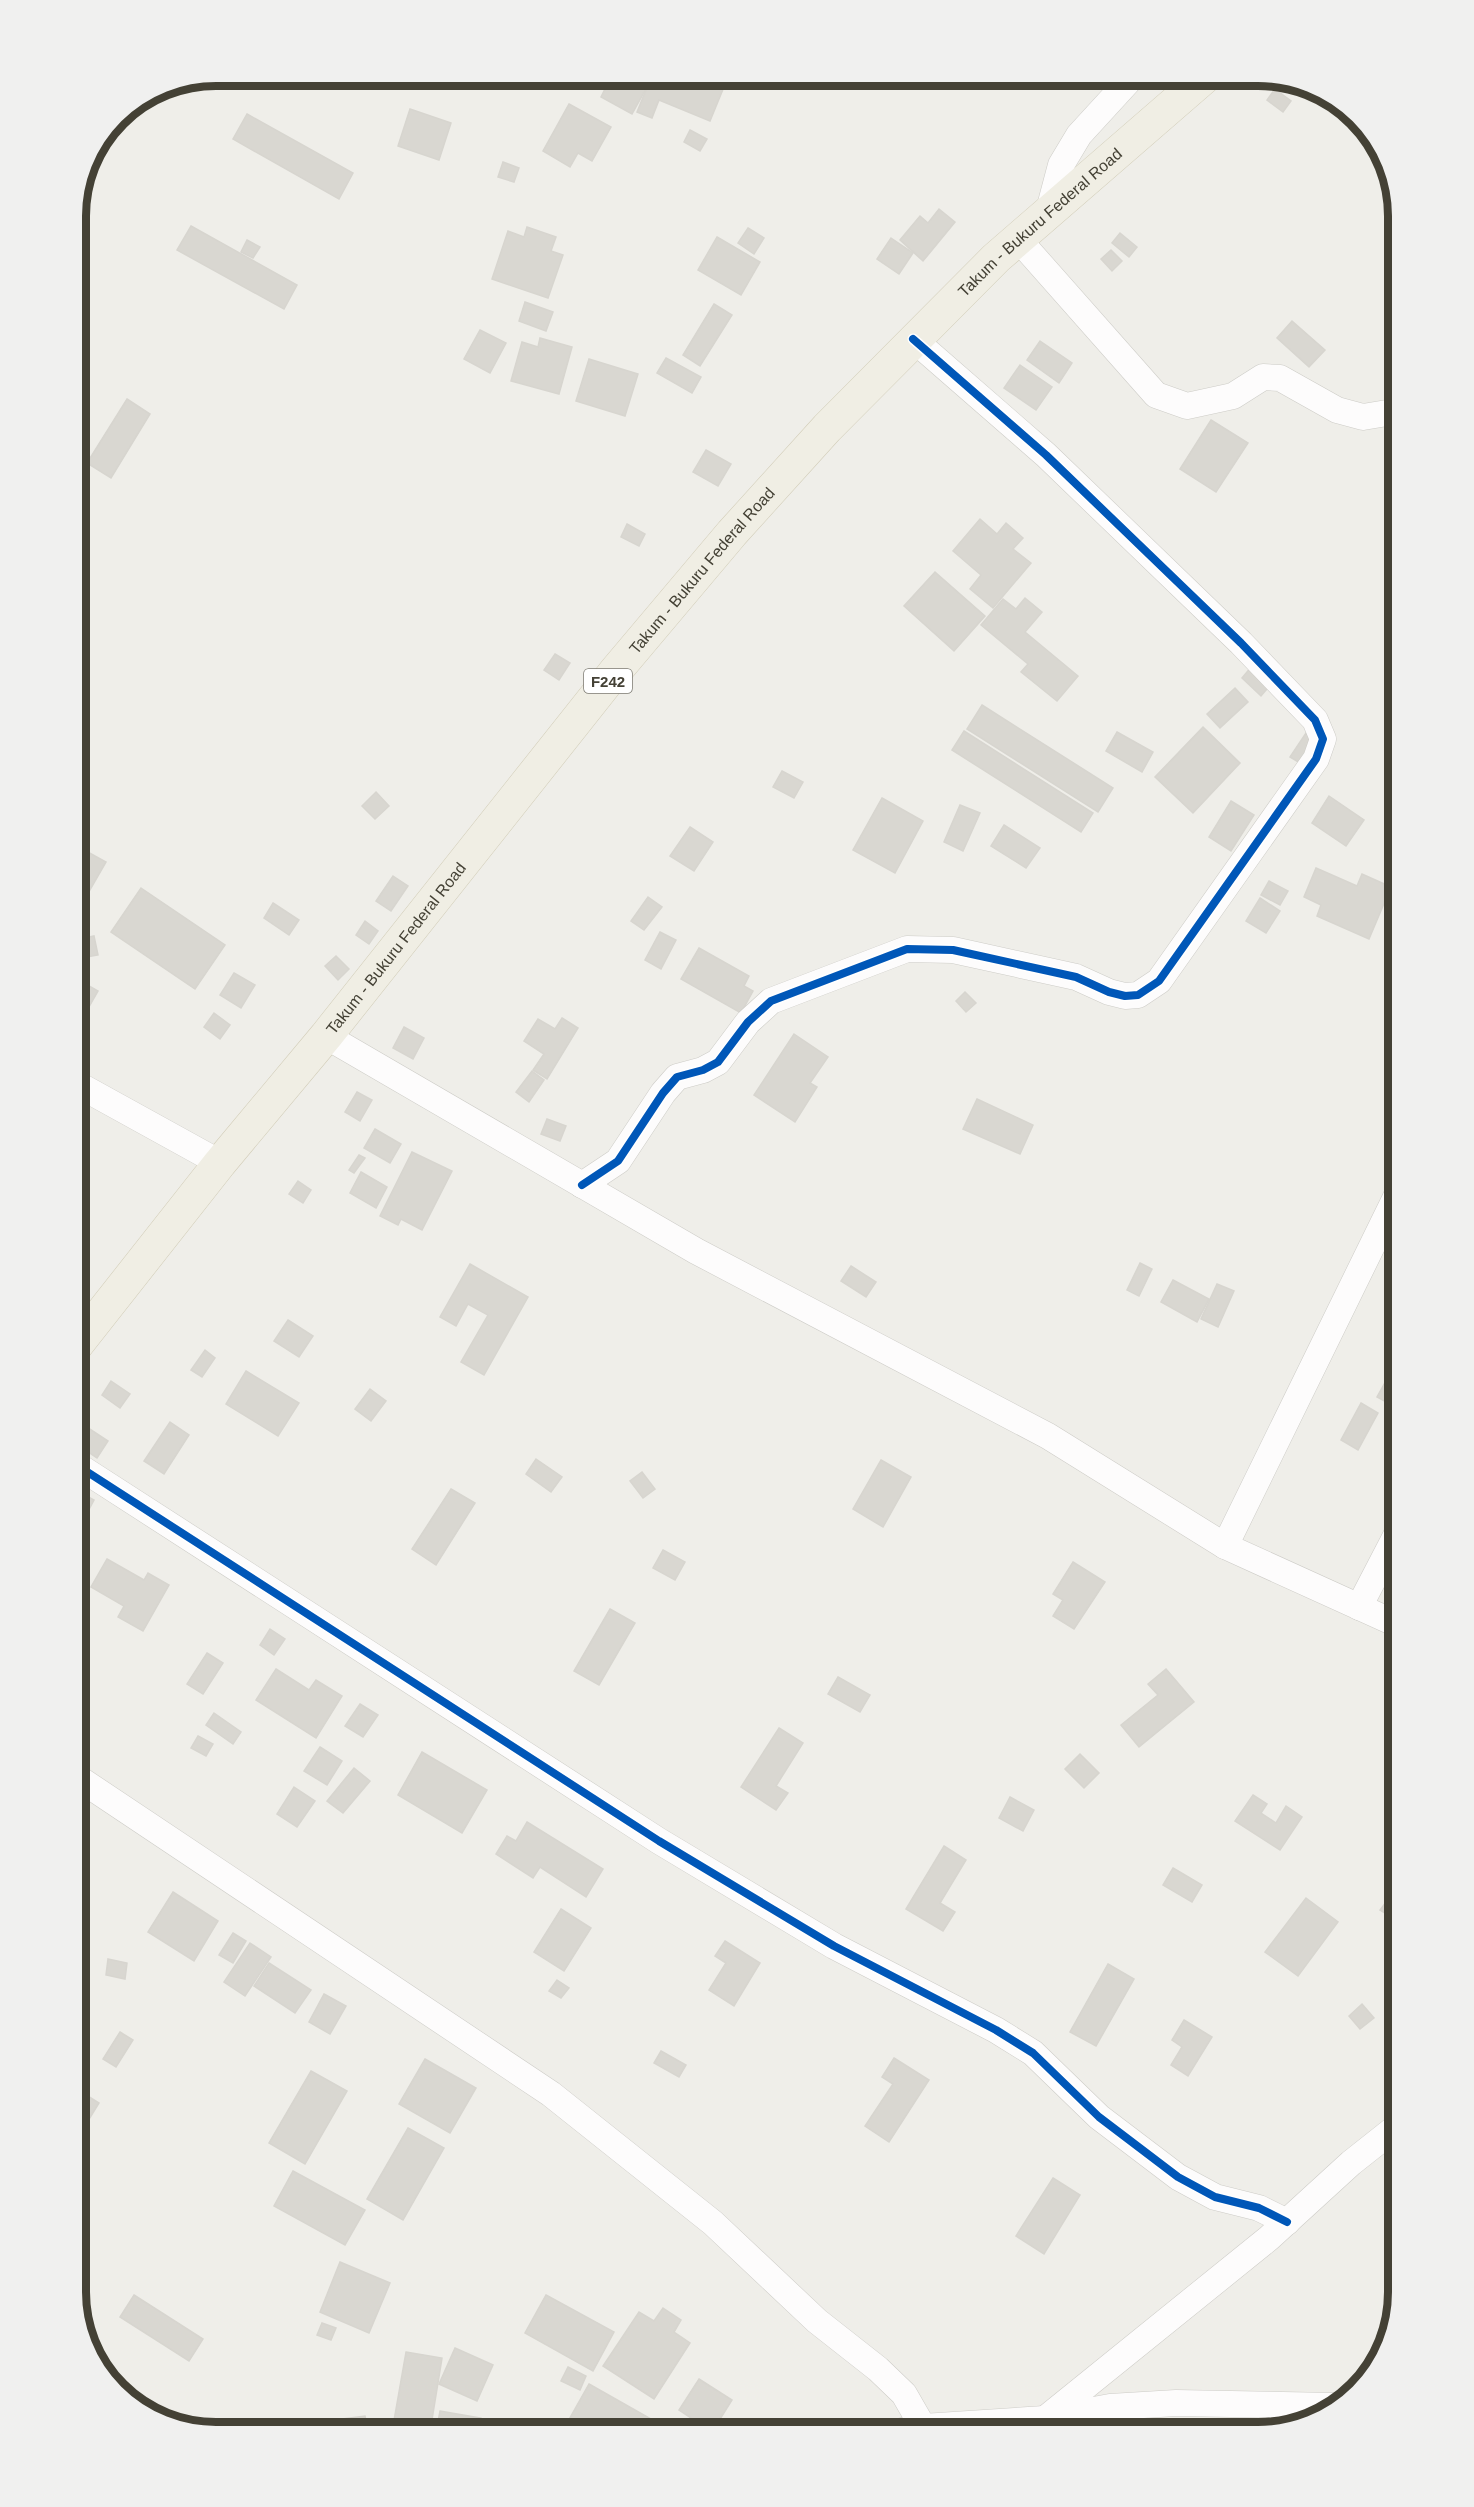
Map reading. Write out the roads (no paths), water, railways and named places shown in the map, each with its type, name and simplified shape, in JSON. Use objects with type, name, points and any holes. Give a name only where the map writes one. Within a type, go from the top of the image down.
[{"type":"main road","name":"Takum - Bukuru Federal Road","points":[[86,1333],[220,1163],[326,1036],[614,673],[732,533],[827,428],[913,339],[1018,239],[1194,86]]},
{"type":"street","points":[[1048,214],[1060,165],[1078,135],[1124,86]]},
{"type":"street","points":[[1018,239],[1156,395],[1187,406],[1233,396],[1263,377],[1280,378],[1337,410],[1363,417],[1388,413]]},
{"type":"street","points":[[582,1185],[618,1161],[663,1093],[677,1077],[703,1070],[718,1062],[748,1022],[771,1001],[908,949],[953,950],[1076,977],[1109,992],[1125,996],[1147,992],[1159,981],[1316,759],[1323,739],[1315,720],[1046,455],[913,339]]},
{"type":"street","points":[[326,1036],[696,1251],[1048,1436],[1225,1545],[1388,1620]]},
{"type":"street","points":[[86,1089],[220,1163]]},
{"type":"street","points":[[1225,1545],[1388,1213]]},
{"type":"street","points":[[86,1471],[659,1841],[834,1946],[996,2030],[1033,2053],[1099,2117],[1178,2177],[1215,2197],[1258,2208],[1287,2222]]},
{"type":"street","points":[[1359,1607],[1388,1551]]},
{"type":"street","points":[[86,1783],[551,2094],[713,2223],[817,2322],[878,2369],[904,2394],[920,2422]]},
{"type":"street","points":[[1041,2422],[1287,2222],[1351,2163],[1388,2134]]},
{"type":"street","points":[[1004,2422],[1046,2419],[1110,2407],[1176,2403],[1320,2406]]}]
